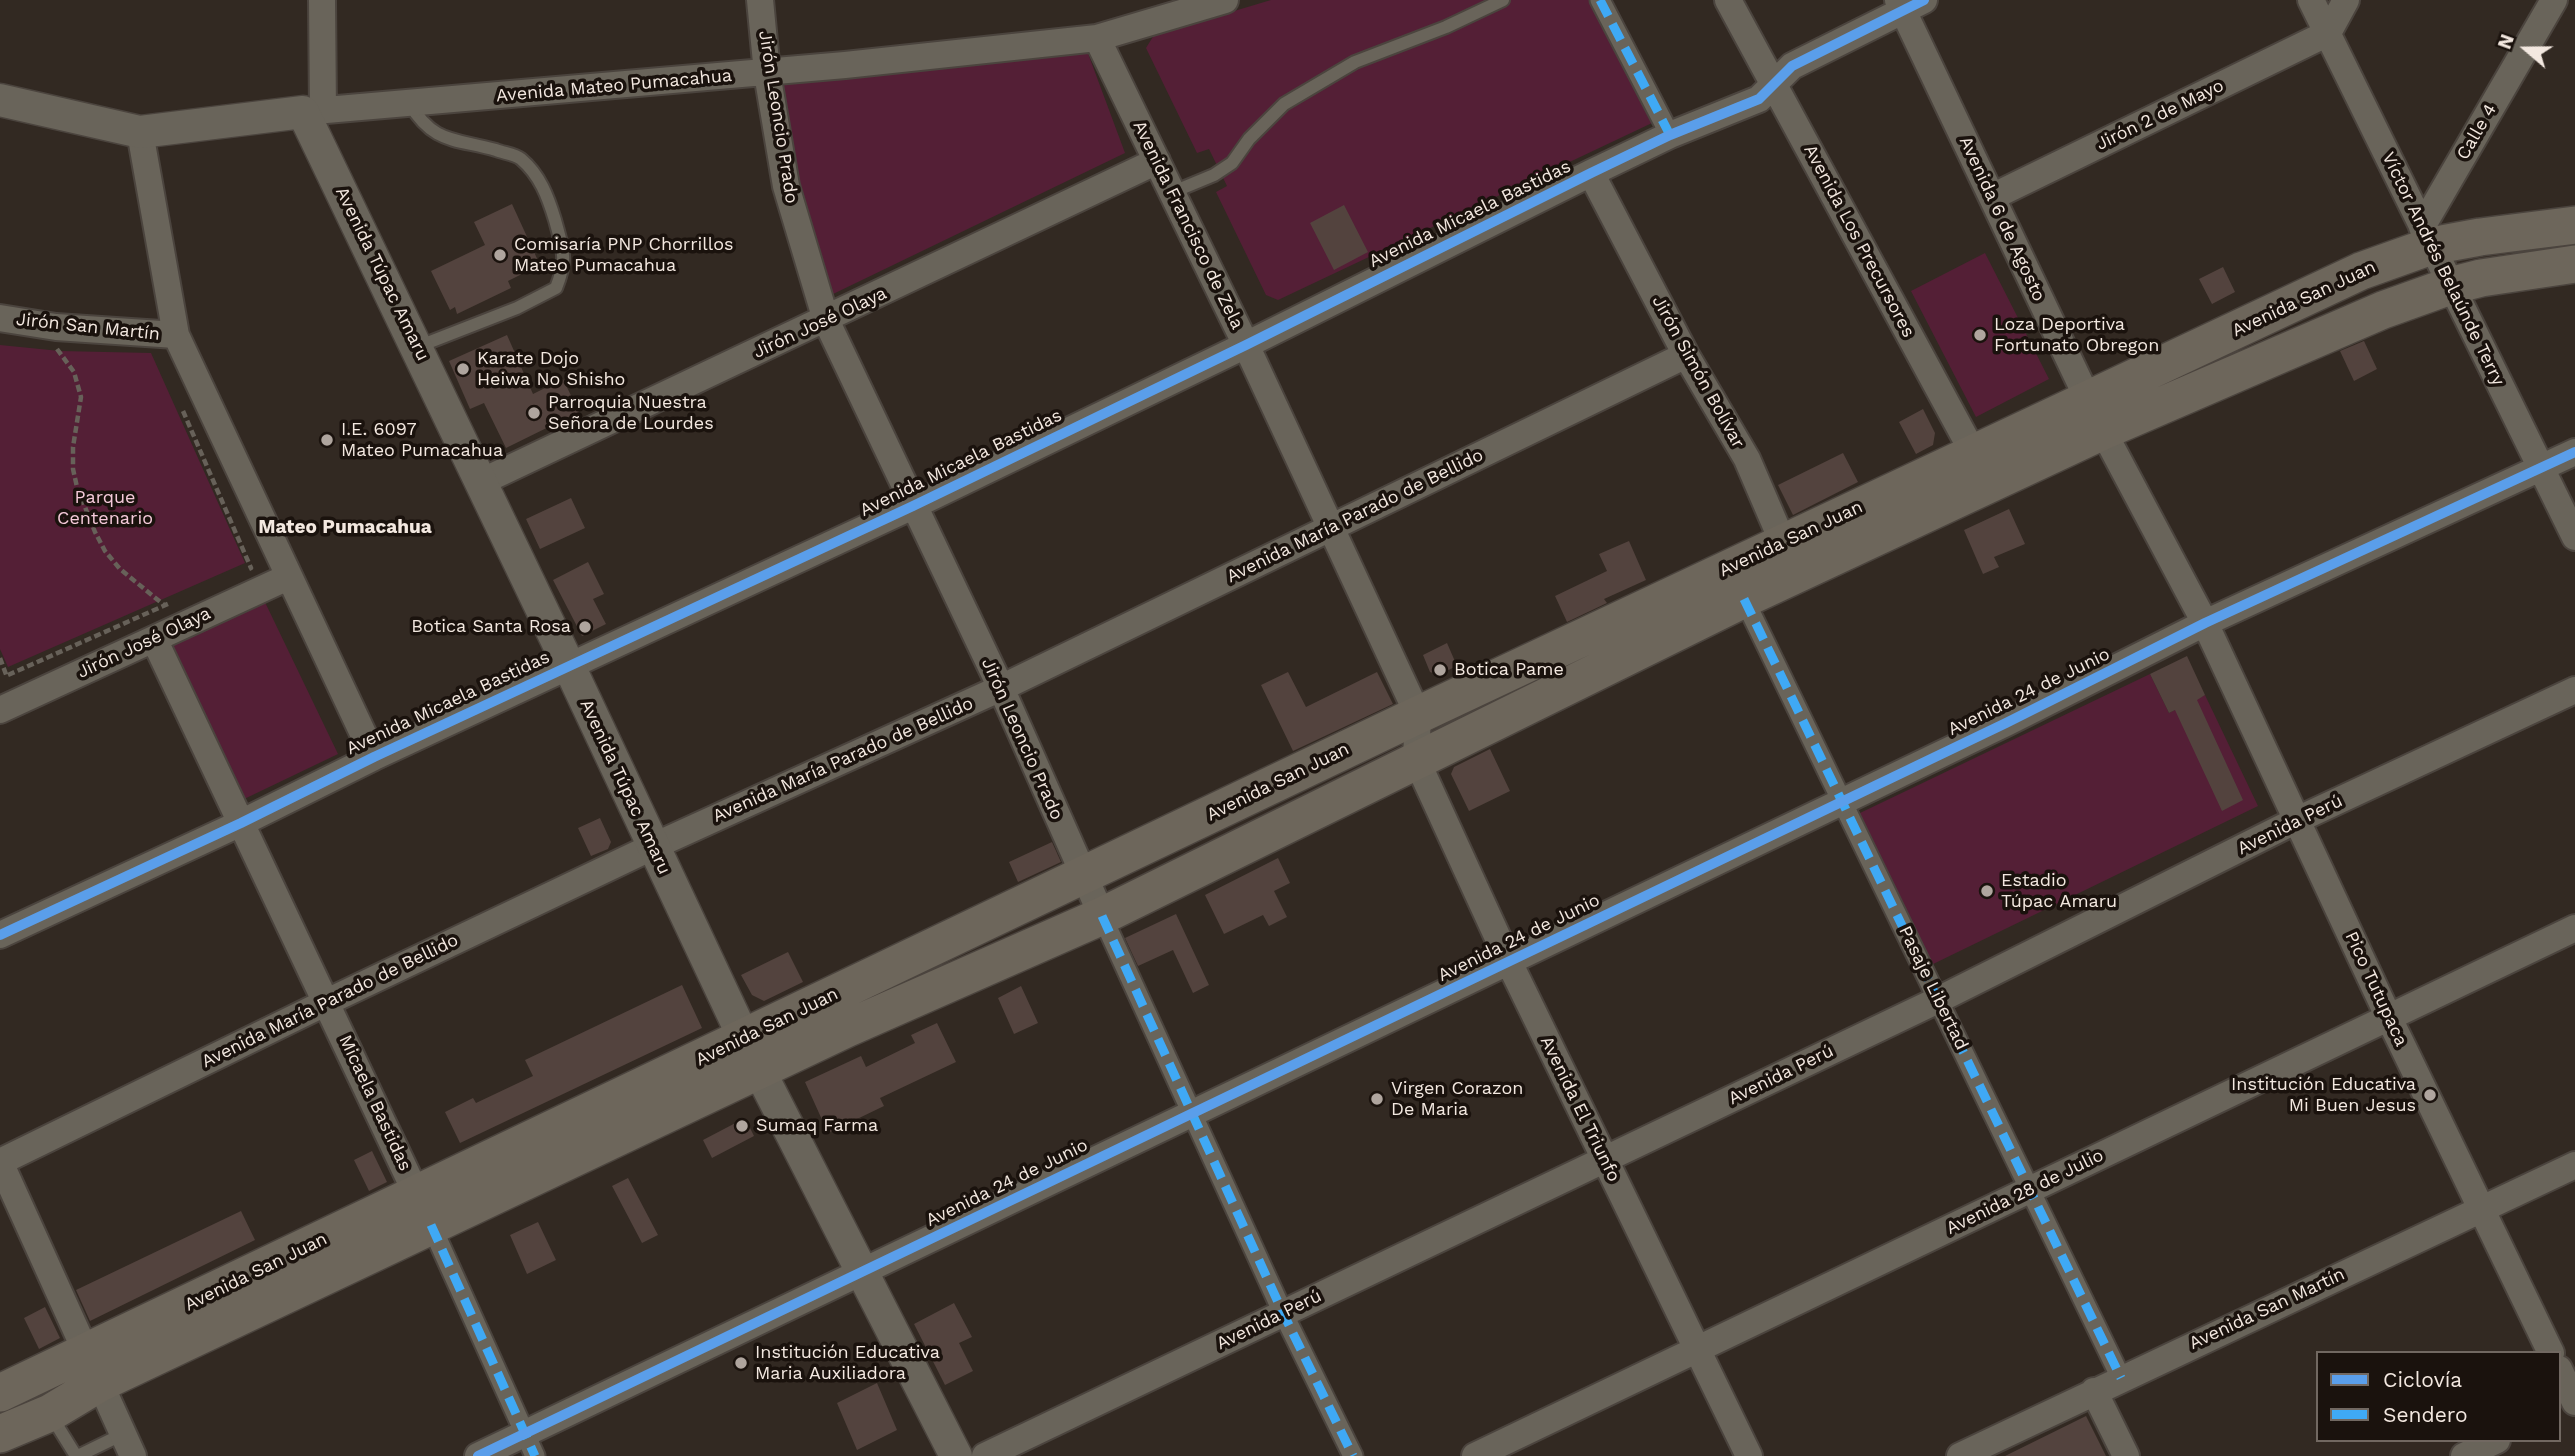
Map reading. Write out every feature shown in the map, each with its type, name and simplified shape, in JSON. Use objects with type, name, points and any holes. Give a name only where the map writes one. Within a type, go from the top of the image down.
[{"type":"main road","name":"Avenida San Juan","points":[[0,1394],[94,1368],[424,1210],[744,1038],[1419,715],[1790,559],[2095,416],[2427,237],[2480,237],[2575,225]]},
{"type":"main road","name":"Avenida San Juan","points":[[2095,416],[2451,286],[2480,278],[2575,264]]},
{"type":"main road","name":"Avenida San Juan","points":[[424,1210],[759,1070],[1102,916],[1744,599],[1790,559]]},
{"type":"main road","name":"Avenida San Juan","points":[[0,1434],[50,1413],[94,1368]]},
{"type":"street","points":[[313,111],[322,0]]},
{"type":"street","name":"Jirón Leoncio Prado","points":[[760,0],[767,73],[786,186],[825,320],[1001,688],[1083,876],[1283,1313],[1353,1456]]},
{"type":"street","points":[[1600,0],[1670,135]]},
{"type":"street","name":"Avenida Los Precursores","points":[[1728,0],[1982,468]]},
{"type":"street","name":"Víctor Andrés Belaúnde Terry","points":[[2311,0],[2575,537]]},
{"type":"street","points":[[2328,33],[2346,0]]},
{"type":"street","name":"Calle 4","points":[[2427,237],[2553,0]]},
{"type":"street","name":"Avenida Mateo Pumacahua","points":[[0,100],[140,132],[313,111],[767,73],[1097,38],[1220,1]]},
{"type":"street","name":"Avenida Micaela Bastidas","points":[[0,935],[913,506],[1247,345],[1670,135],[1759,99],[1792,66],[1909,3]]},
{"type":"street","name":"Avenida 6 de Agosto","points":[[1909,3],[1992,197],[2095,416],[2205,624]]},
{"type":"street","name":"Jirón 2 de Mayo","points":[[1992,197],[2328,33]]},
{"type":"street","name":"Avenida Francisco de Zela","points":[[1097,38],[1247,345],[1419,715],[1416,759]]},
{"type":"street","name":"Avenida Túpac Amaru","points":[[313,111],[416,347],[569,666],[652,847],[759,1070],[956,1456]]},
{"type":"street","points":[[140,132],[176,335],[374,757]]},
{"type":"street","name":"Jirón José Olaya","points":[[481,482],[1157,161]]},
{"type":"street","name":"Jirón Simón Bolívar","points":[[1591,173],[1686,355],[1747,459],[1790,559]]},
{"type":"street","name":"Jirón San Martín","points":[[0,318],[57,342],[176,335]]},
{"type":"street","name":"Avenida María Parado de Bellido","points":[[0,1162],[652,847],[1001,688],[1686,355]]},
{"type":"street","name":"Avenida 24 de Junio","points":[[478,1456],[530,1445],[863,1271],[1842,802],[2205,624],[2575,452]]},
{"type":"street","name":"Jirón José Olaya","points":[[0,709],[165,624],[288,577]]},
{"type":"street","name":"Pasaje Libertad","points":[[1744,599],[2121,1378]]},
{"type":"street","name":"Micaela Bastidas","points":[[165,624],[241,823],[424,1210],[530,1445]]},
{"type":"street","name":"Pico Tutupaca","points":[[2205,624],[2389,1018],[2550,1351]]},
{"type":"street","name":"Avenida Perú","points":[[985,1456],[1938,1000],[2297,820],[2575,690]]},
{"type":"street","name":"Avenida El Triunfo","points":[[1416,759],[1509,962],[1749,1456]]},
{"type":"street","name":"Avenida 28 de Julio","points":[[1475,1456],[2575,928]]},
{"type":"street","points":[[0,1162],[128,1445]]},
{"type":"street","name":"Avenida San Martín","points":[[1961,1456],[2575,1165]]},
{"type":"street","points":[[2561,1373],[2575,1402]]},
{"type":"street","points":[[2094,1391],[2126,1456]]},
{"type":"street","points":[[2464,1456],[2493,1442]]},
{"type":"lane","points":[[1172,192],[1214,175],[1232,163],[1249,139],[1284,104],[1355,62],[1446,27],[1503,0]]},
{"type":"lane","points":[[409,103],[421,123],[432,132],[519,157],[538,178],[549,199],[565,259],[556,288],[517,308],[416,347]]},
{"type":"lane","points":[[50,1413],[77,1456],[128,1445]]},
{"type":"path","points":[[57,342],[74,372],[81,397],[73,447],[73,469],[77,487],[105,551],[165,624]]},
{"type":"path","points":[[179,402],[251,568],[239,573]]},
{"type":"path","points":[[0,658],[8,675],[165,624],[177,600]]},
{"type":"green space","points":[[1271,0],[1589,0],[1652,123],[1278,300],[1266,295],[1216,192],[1227,186],[1209,149],[1197,153],[1146,48],[1154,35]]},
{"type":"green space","points":[[1086,48],[1125,153],[831,295],[801,207],[780,79]]},
{"type":"green space","name":"Loza Deportiva Fortunato Obregon","points":[[1985,253],[2049,379],[1976,417],[1911,291]]},
{"type":"green space","name":"Parque Centenario","points":[[0,345],[60,351],[151,353],[245,563],[8,667],[0,649]]},
{"type":"green space","points":[[262,596],[338,754],[240,801],[163,641]]},
{"type":"green space","name":"Estadio Túpac Amaru","points":[[2150,674],[2169,713],[2205,695],[2258,806],[1929,966],[1857,818],[1860,813]]},
{"type":"building","name":"Comisaría PNP Chorrillos Mateo Pumacahua","points":[[512,204],[540,265],[508,281],[511,288],[457,314],[455,307],[450,310],[431,271],[485,245],[474,222]]},
{"type":"building","points":[[1344,205],[1368,252],[1334,270],[1310,223]]},
{"type":"building","points":[[2223,267],[2235,292],[2212,304],[2199,279]]},
{"type":"building","points":[[507,335],[533,394],[563,379],[579,412],[506,448],[484,403],[470,409],[449,361]]},
{"type":"building","points":[[2364,341],[2377,369],[2354,381],[2340,351]]},
{"type":"building","points":[[1923,409],[1935,433],[1933,445],[1916,454],[1899,422]]},
{"type":"building","points":[[1843,453],[1858,482],[1793,515],[1778,485]]},
{"type":"building","points":[[571,498],[585,528],[540,549],[526,519]]},
{"type":"building","points":[[2009,509],[2025,544],[1994,557],[1999,567],[1983,574],[1964,530]]},
{"type":"building","points":[[1629,541],[1646,580],[1604,599],[1607,603],[1567,622],[1555,596],[1607,571],[1599,554]]},
{"type":"building","points":[[588,562],[604,594],[593,599],[606,624],[582,636],[553,580]]},
{"type":"building","points":[[1447,643],[1457,666],[1438,675],[1430,672],[1423,655]]},
{"type":"building","points":[[2187,656],[2205,695],[2197,700],[2243,800],[2222,811],[2175,710],[2169,713],[2150,674]]},
{"type":"building","points":[[1288,672],[1306,707],[1377,672],[1393,704],[1293,751],[1261,685]]},
{"type":"building","points":[[1490,749],[1510,791],[1469,811],[1451,774],[1454,767]]},
{"type":"building","points":[[600,818],[611,842],[608,849],[591,856],[578,828]]},
{"type":"building","points":[[1052,842],[1061,862],[1018,882],[1009,862]]},
{"type":"building","points":[[1278,858],[1290,883],[1274,891],[1287,917],[1269,926],[1263,915],[1224,934],[1205,895]]},
{"type":"building","points":[[1176,914],[1209,985],[1193,993],[1173,950],[1138,966],[1125,938]]},
{"type":"building","points":[[788,952],[803,982],[764,1001],[752,995],[741,975]]},
{"type":"building","points":[[682,985],[702,1028],[460,1143],[445,1112],[473,1098],[476,1103],[533,1076],[525,1060]]},
{"type":"building","points":[[1021,986],[1038,1023],[1014,1034],[998,998]]},
{"type":"building","points":[[937,1023],[956,1062],[880,1098],[884,1106],[828,1133],[805,1082],[861,1056],[866,1067],[915,1043],[911,1035]]},
{"type":"building","points":[[745,1118],[754,1136],[712,1158],[703,1140]]},
{"type":"building","points":[[372,1151],[387,1182],[369,1191],[354,1160]]},
{"type":"building","points":[[628,1178],[658,1235],[642,1243],[612,1186]]},
{"type":"building","points":[[241,1211],[255,1240],[90,1321],[76,1290]]},
{"type":"building","points":[[538,1222],[556,1260],[527,1274],[510,1235]]},
{"type":"building","points":[[954,1303],[972,1337],[959,1343],[973,1371],[945,1385],[914,1324]]},
{"type":"building","points":[[45,1307],[60,1338],[39,1349],[24,1318]]},
{"type":"building","points":[[877,1383],[897,1430],[857,1450],[837,1403]]},
{"type":"building","points":[[2086,1416],[2106,1456],[2005,1456]]},
{"type":"marked path","points":[[1600,0],[1670,135]]},
{"type":"marked path","points":[[1744,599],[2121,1378]]},
{"type":"marked path","points":[[1102,916],[1283,1313],[1353,1456]]},
{"type":"marked path","points":[[431,1225],[535,1456]]},
{"type":"cycle path","points":[[0,935],[913,506],[1670,135],[1759,99],[1792,66],[1924,0]]},
{"type":"cycle path","points":[[478,1456],[2006,723],[2205,623],[2575,452]]},
{"type":"place","name":"Comisaría PNP Chorrillos Mateo Pumacahua","points":[[500,255]]},
{"type":"place","name":"Loza Deportiva Fortunato Obregon","points":[[1980,335]]},
{"type":"place","name":"Karate Dojo Heiwa No Shisho","points":[[463,369]]},
{"type":"place","name":"Parroquia Nuestra Señora de Lourdes","points":[[534,413]]},
{"type":"place","name":"I.E. 6097 Mateo Pumacahua","points":[[327,440]]},
{"type":"place","name":"Botica Santa Rosa","points":[[585,627]]},
{"type":"place","name":"Botica Pame","points":[[1440,670]]},
{"type":"place","name":"Estadio Túpac Amaru","points":[[1987,891]]},
{"type":"place","name":"Institución Educativa Mi Buen Jesus","points":[[2430,1095]]},
{"type":"place","name":"Virgen Corazon De Maria","points":[[1377,1099]]},
{"type":"place","name":"Sumaq Farma","points":[[742,1126]]},
{"type":"place","name":"Institución Educativa Maria Auxiliadora","points":[[741,1363]]},
{"type":"district","name":"Mateo Pumacahua","points":[[345,527]]}]
